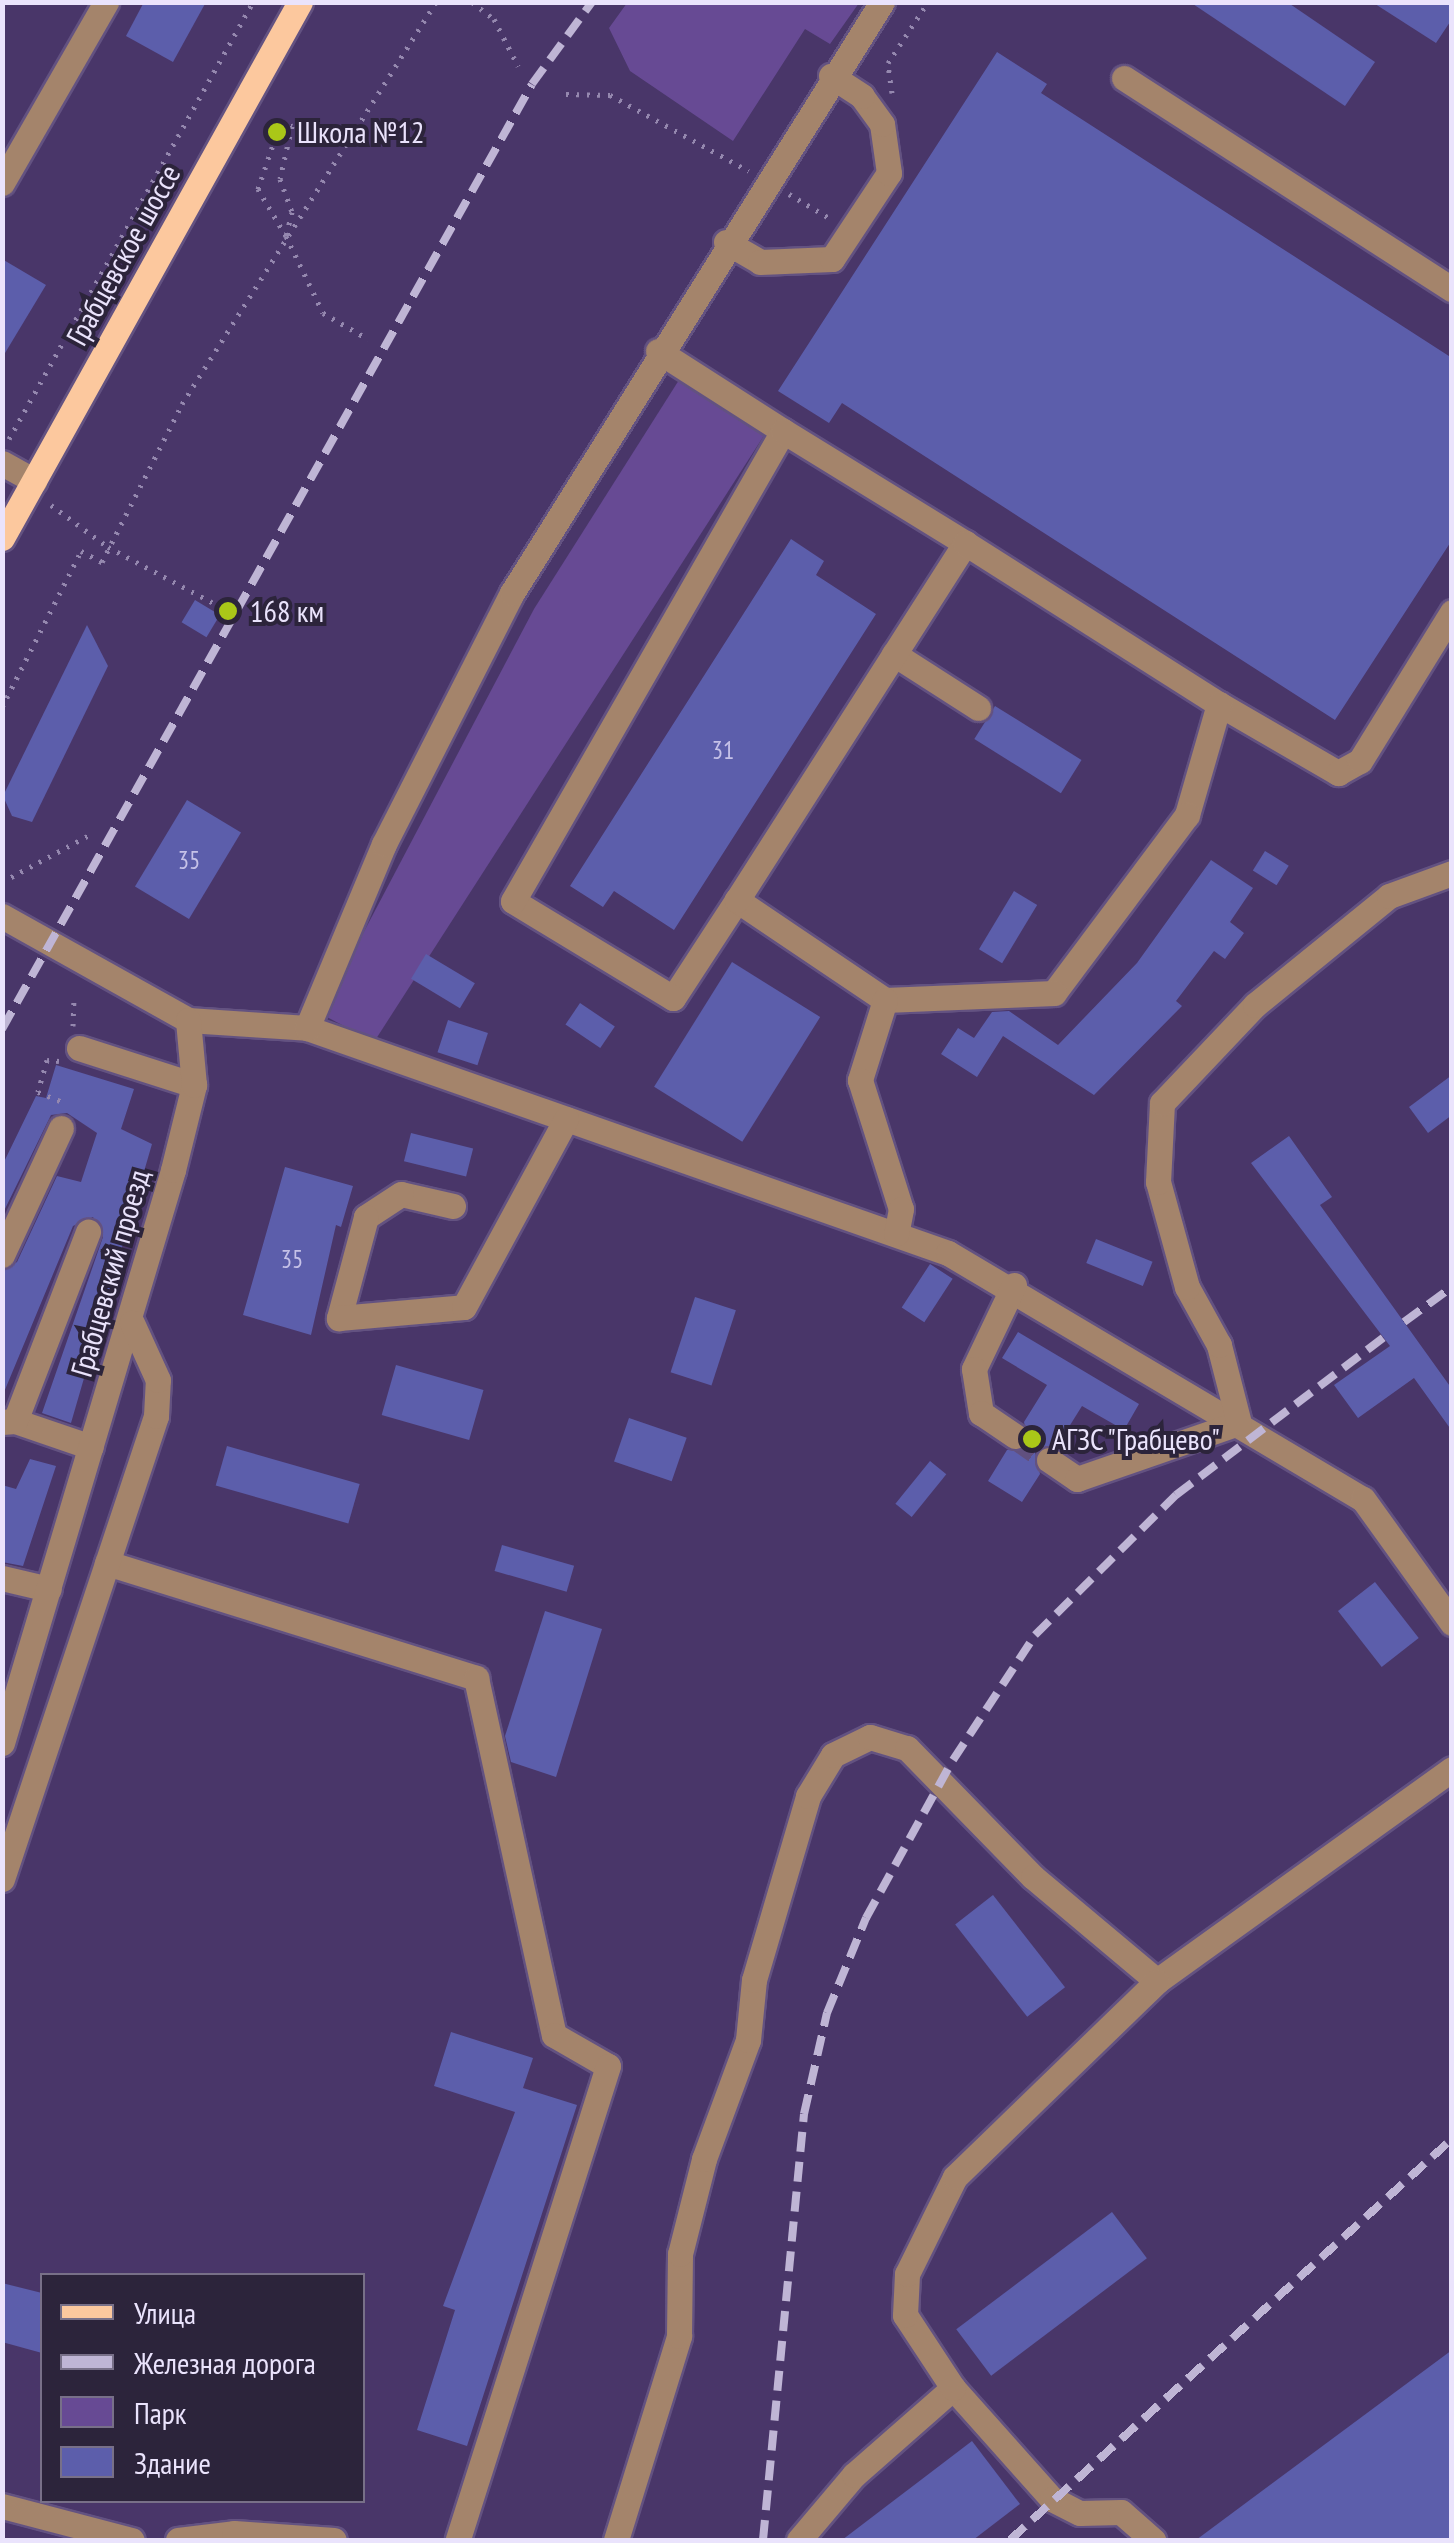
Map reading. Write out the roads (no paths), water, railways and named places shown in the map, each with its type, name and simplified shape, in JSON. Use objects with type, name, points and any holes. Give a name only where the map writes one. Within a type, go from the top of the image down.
[{"type":"main road","name":"Грабцевское шоссе","points":[[2,538],[300,2]]},
{"type":"street","points":[[2,183],[106,2]]},
{"type":"street","points":[[307,1028],[384,844],[512,593],[726,242],[882,2]]},
{"type":"street","points":[[726,242],[760,262],[800,266],[832,259],[890,173],[882,124],[862,96],[831,76]]},
{"type":"street","points":[[1124,78],[1452,289]]},
{"type":"street","points":[[658,351],[1219,704],[1338,773],[1360,760],[1452,612]]},
{"type":"street","points":[[783,431],[513,901],[674,998],[965,543]]},
{"type":"street","points":[[2,463],[31,487]]},
{"type":"street","points":[[894,654],[978,708]]},
{"type":"street","points":[[738,900],[885,1000],[1054,993],[1187,816],[1219,704]]},
{"type":"street","points":[[1239,1423],[1219,1345],[1186,1287],[1158,1182],[1162,1103],[1255,1004],[1389,896],[1452,873]]},
{"type":"street","points":[[2,916],[188,1020],[307,1028],[896,1234],[1014,1285],[1363,1499],[1452,1622]]},
{"type":"street","points":[[885,1000],[860,1080],[901,1209],[896,1234]]},
{"type":"street","name":"Грабцевский проезд","points":[[2,1743],[132,1323],[194,1085],[188,1020]]},
{"type":"street","points":[[75,1042],[194,1085]]},
{"type":"street","points":[[2,1255],[67,1117]]},
{"type":"street","points":[[453,1206],[401,1194],[366,1217],[339,1318],[464,1307],[566,1119]]},
{"type":"street","points":[[88,1232],[9,1422],[92,1447]]},
{"type":"street","points":[[1014,1285],[974,1369],[981,1413],[1015,1436]]},
{"type":"street","points":[[2,1879],[156,1416],[158,1380],[132,1323]]},
{"type":"street","points":[[1049,1460],[1078,1479],[1239,1423]]},
{"type":"street","points":[[107,1563],[476,1678],[554,2035],[608,2066],[458,2540]]},
{"type":"street","points":[[2,1578],[49,1590]]},
{"type":"street","points":[[616,2540],[679,2336],[680,2254],[704,2159],[748,2040],[754,1980],[808,1796],[833,1755],[870,1737],[907,1748],[1034,1876],[1156,1981]]},
{"type":"street","points":[[1153,2540],[1121,2512],[1080,2513],[1052,2499],[953,2388],[905,2315],[907,2274],[956,2176],[1156,1981],[1452,1769]]},
{"type":"street","points":[[798,2540],[854,2475],[953,2388]]},
{"type":"street","points":[[2,2506],[132,2540]]},
{"type":"street","points":[[178,2540],[234,2533],[334,2540]]},
{"type":"tunnel","points":[[1015,1436],[1049,1460]]},
{"type":"railway","points":[[2,1029],[532,84],[592,2]]},
{"type":"railway","points":[[1404,1322],[1452,1287]]},
{"type":"railway","points":[[763,2540],[804,2114],[827,2013],[866,1918],[953,1760],[1035,1635],[1176,1495],[1384,1337]]},
{"type":"railway","points":[[1010,2540],[1452,2139]]},
{"type":"place","name":"Школа №12","points":[[277,132]]},
{"type":"place","name":"168 км","points":[[228,611]]},
{"type":"place","name":"АГЗС \"Грабцево\"","points":[[1032,1439]]}]
